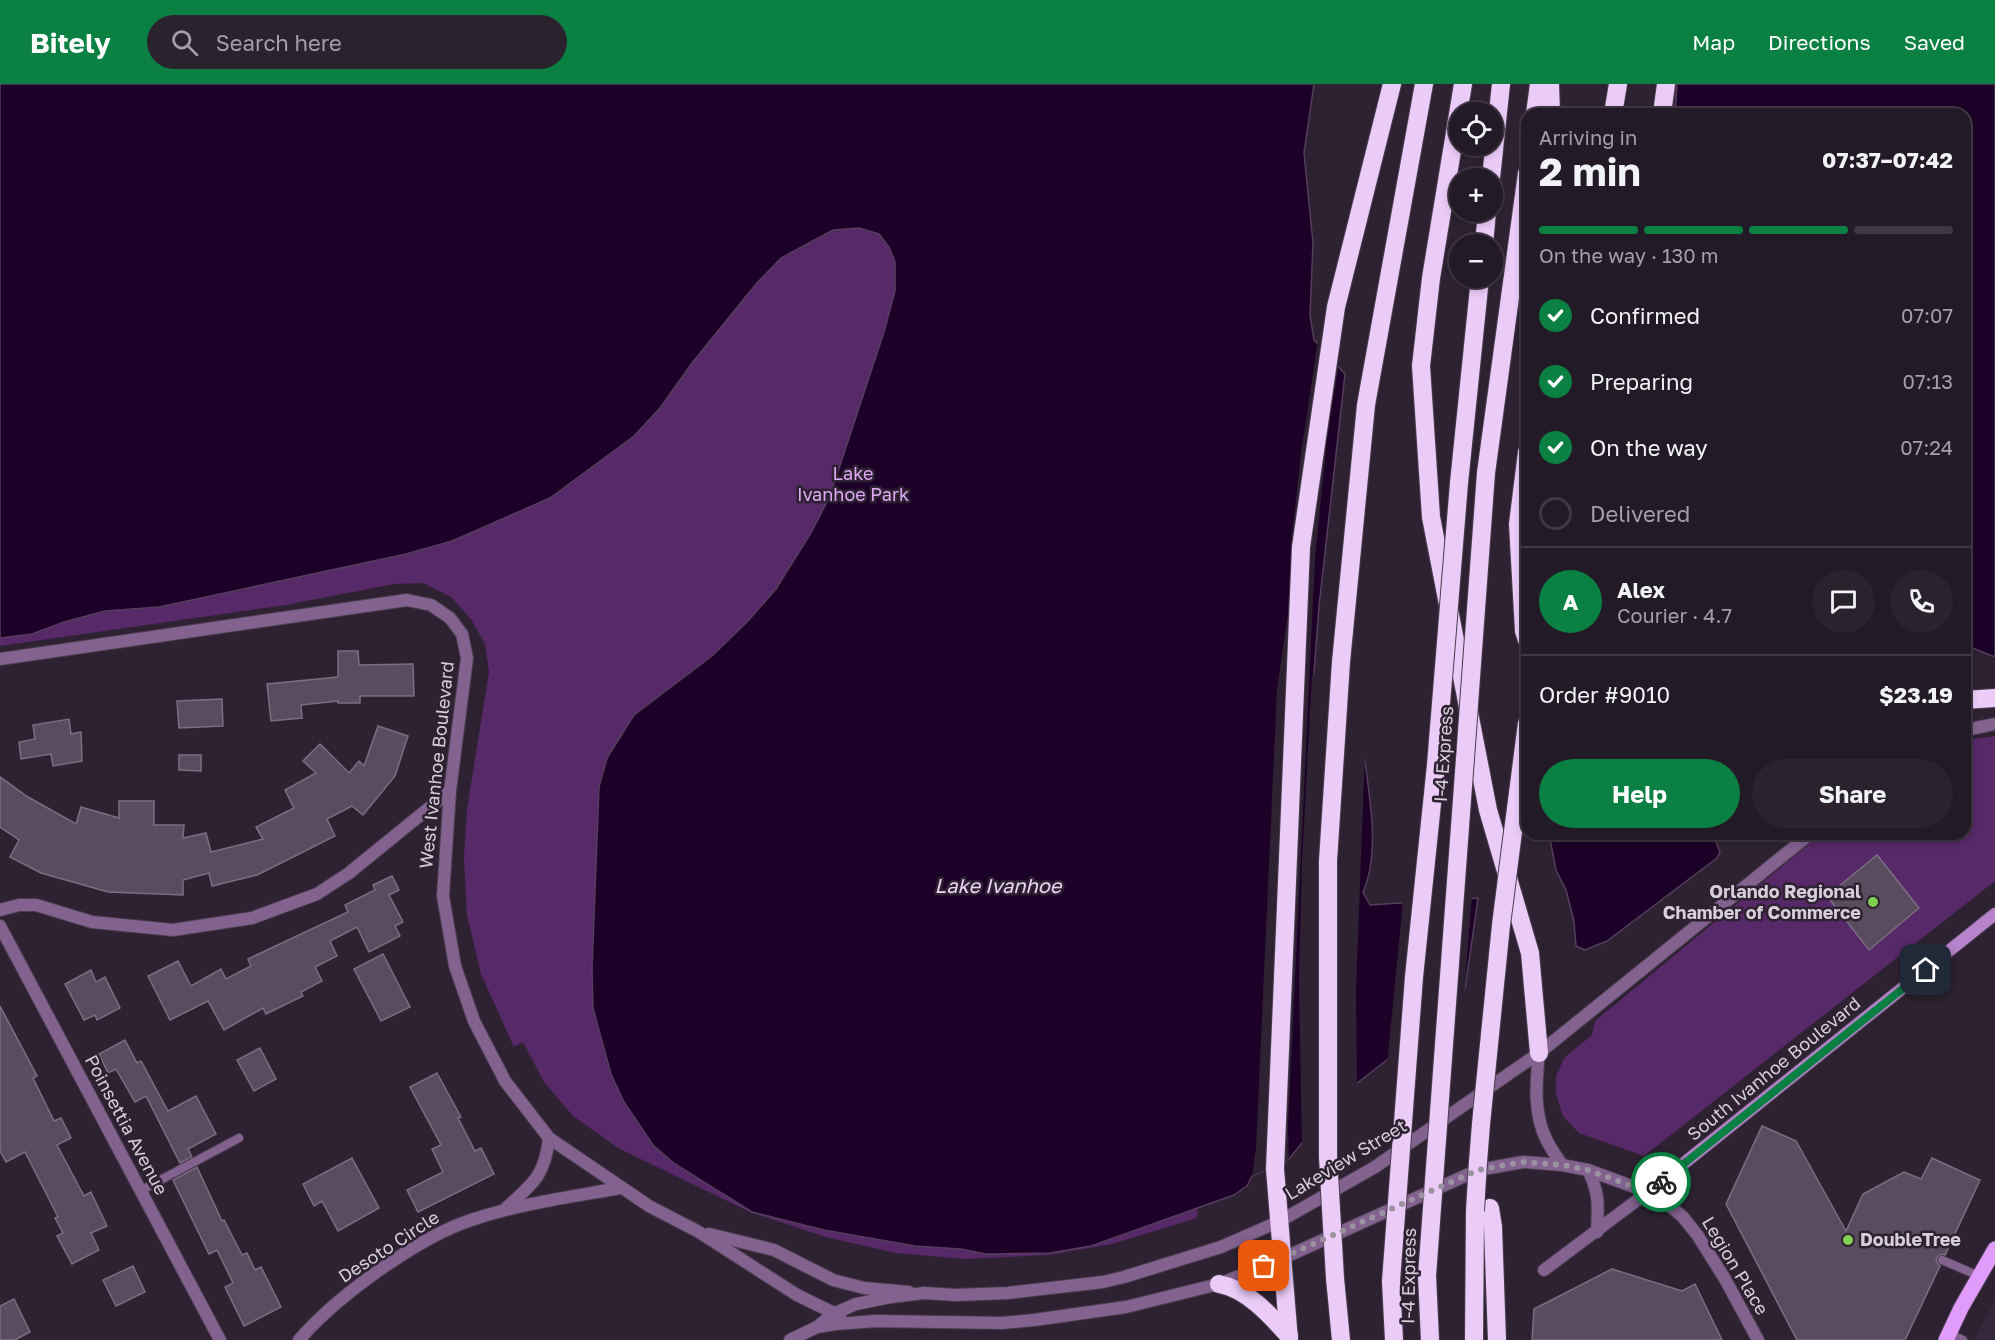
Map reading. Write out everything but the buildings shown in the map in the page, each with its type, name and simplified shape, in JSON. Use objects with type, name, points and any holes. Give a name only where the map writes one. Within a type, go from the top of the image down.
[{"type":"highway","points":[[1289,1338],[1275,1169],[1301,547],[1336,307],[1392,84]]},
{"type":"highway","points":[[1341,1340],[1328,1156],[1328,861],[1341,662],[1366,405],[1424,84]]},
{"type":"highway","points":[[1463,84],[1431,278],[1421,366],[1429,494],[1432,526],[1488,810],[1530,953],[1539,1053]]},
{"type":"highway","points":[[1492,168],[1501,84]]},
{"type":"highway","points":[[1536,108],[1539,84]]},
{"type":"highway","points":[[1551,84],[1551,108]]},
{"type":"highway","points":[[1614,108],[1618,84]]},
{"type":"highway","points":[[1663,108],[1666,84]]},
{"type":"highway","name":"I-4 Express","points":[[1430,1340],[1427,1276],[1486,474],[1521,217]]},
{"type":"highway","name":"I-4 Express","points":[[1394,1340],[1391,1281],[1414,977],[1436,765],[1459,483],[1479,288]]},
{"type":"highway","points":[[1521,500],[1518,524],[1521,578]]},
{"type":"highway","points":[[1971,700],[1995,698]]},
{"type":"highway","points":[[1474,1340],[1482,1209],[1478,1162],[1501,925],[1521,770]]},
{"type":"highway","points":[[1482,1209],[1493,1227],[1497,1340]]},
{"type":"highway","points":[[1219,1284],[1230,1286],[1252,1301],[1273,1318],[1289,1338]]},
{"type":"main road","name":"South Ivanhoe Boulevard","points":[[1648,1192],[1995,914]]},
{"type":"main road","points":[[1952,1338],[1979,1276],[1995,1249]]},
{"type":"street","name":"West Ivanhoe Boulevard","points":[[0,659],[407,600],[431,605],[450,618],[462,634],[467,658],[450,791],[443,896],[455,966],[474,1021],[505,1081],[549,1138],[620,1188],[699,1232],[797,1295],[833,1314],[858,1322]]},
{"type":"street","points":[[1971,729],[1995,724]]},
{"type":"street","points":[[0,910],[19,905],[36,905],[92,922],[173,930],[252,918],[317,894],[349,873],[450,791]]},
{"type":"street","name":"Lakeview Street","points":[[817,1328],[833,1314],[864,1302],[924,1293],[956,1295],[1008,1293],[1103,1282],[1221,1247],[1280,1221],[1375,1167],[1539,1053],[1803,840]]},
{"type":"street","name":"Poinsettia Avenue","points":[[0,926],[220,1340]]},
{"type":"street","points":[[1539,1053],[1536,1088],[1538,1116],[1546,1141],[1562,1165]]},
{"type":"street","points":[[504,1210],[534,1183],[547,1159],[549,1138]]},
{"type":"street","name":"Legion Place","points":[[1344,1231],[1478,1170],[1522,1162],[1562,1165],[1588,1170],[1648,1192],[1674,1209],[1698,1236],[1725,1279],[1758,1340]]},
{"type":"street","points":[[1588,1170],[1598,1197],[1597,1232]]},
{"type":"street","name":"Desoto Circle","points":[[299,1340],[343,1298],[421,1244],[450,1228],[504,1210],[620,1188]]},
{"type":"street","name":"South Ivanhoe Boulevard","points":[[1544,1270],[1648,1192]]},
{"type":"street","name":"Lakeview Street","points":[[790,1340],[817,1328],[858,1322],[969,1323],[1034,1320],[1126,1307],[1219,1284],[1344,1231]]},
{"type":"street","name":"West Ivanhoe Boulevard","points":[[699,1232],[774,1250],[833,1280],[864,1288],[924,1293]]},
{"type":"lane","points":[[140,1191],[239,1138]]},
{"type":"lane","points":[[1942,1260],[1979,1276]]},
{"type":"shaded area","points":[[1995,1301],[1995,1340],[1974,1340]]},
{"type":"green space","name":"Lake Ivanhoe","points":[[0,84],[1285,84],[1197,1218],[1112,1244],[1049,1255],[965,1259],[895,1253],[826,1237],[750,1212],[618,1148],[573,1116],[544,1082],[523,1042],[514,1047],[481,974],[467,915],[464,857],[467,809],[489,672],[485,644],[471,619],[451,597],[423,583],[394,584],[286,605],[0,646]]},
{"type":"green space","points":[[1995,736],[1995,881],[1644,1156],[1579,1133],[1563,1116],[1556,1094],[1556,1076],[1565,1057],[1592,1035],[1595,1021],[1814,840],[1971,840],[1971,739]]},
{"type":"water","name":"Lake Ivanhoe","points":[[0,84],[1314,84],[1304,153],[1313,243],[1310,315],[1314,340],[1345,374],[1319,606],[1314,673],[1324,701],[1343,738],[1364,756],[1371,807],[1372,843],[1371,861],[1363,892],[1370,905],[1478,898],[1465,989],[1431,1026],[1339,1097],[1289,1159],[1252,1176],[1247,1186],[1234,1195],[1091,1246],[1050,1253],[986,1254],[961,1249],[915,1246],[824,1230],[752,1212],[675,1164],[653,1145],[624,1102],[611,1074],[593,1008],[592,969],[599,787],[607,758],[634,715],[712,656],[748,621],[776,589],[811,533],[830,496],[884,332],[895,291],[895,262],[889,247],[879,234],[859,228],[833,230],[781,258],[756,284],[692,363],[660,408],[634,436],[550,498],[452,541],[406,554],[159,607],[105,611],[64,622],[32,634],[0,638]]},
{"type":"water","points":[[1677,84],[1995,84],[1995,657],[1971,647],[1971,108],[1675,108]]},
{"type":"water","points":[[1550,840],[1715,840],[1720,852],[1717,858],[1607,941],[1585,950],[1576,946],[1574,921],[1566,890],[1556,870]]},
{"type":"pier","points":[[1318,340],[1339,362],[1327,439],[1315,559],[1288,1127],[1289,1159],[1252,1176],[1256,1148],[1277,689],[1288,613],[1292,535],[1301,453]]},
{"type":"pier","points":[[1317,673],[1326,700],[1345,736],[1365,753],[1356,990],[1357,1086],[1341,1099],[1302,1148],[1299,980],[1302,861],[1312,675]]},
{"type":"pier","points":[[1472,895],[1464,995],[1433,1029],[1387,1065],[1403,901]]},
{"type":"way so far","points":[[1264,1266],[1478,1170],[1522,1162],[1562,1165],[1588,1170],[1648,1192],[1661,1182]]},
{"type":"place","name":"Orlando Regional Chamber of Commerce","points":[[1873,902]]},
{"type":"place","name":"DoubleTree","points":[[1848,1240]]},
{"type":"route","points":[[1661,1182],[1926,970]]},
{"type":"park label","name":"Lake Ivanhoe Park","points":[[853,484]]}]
